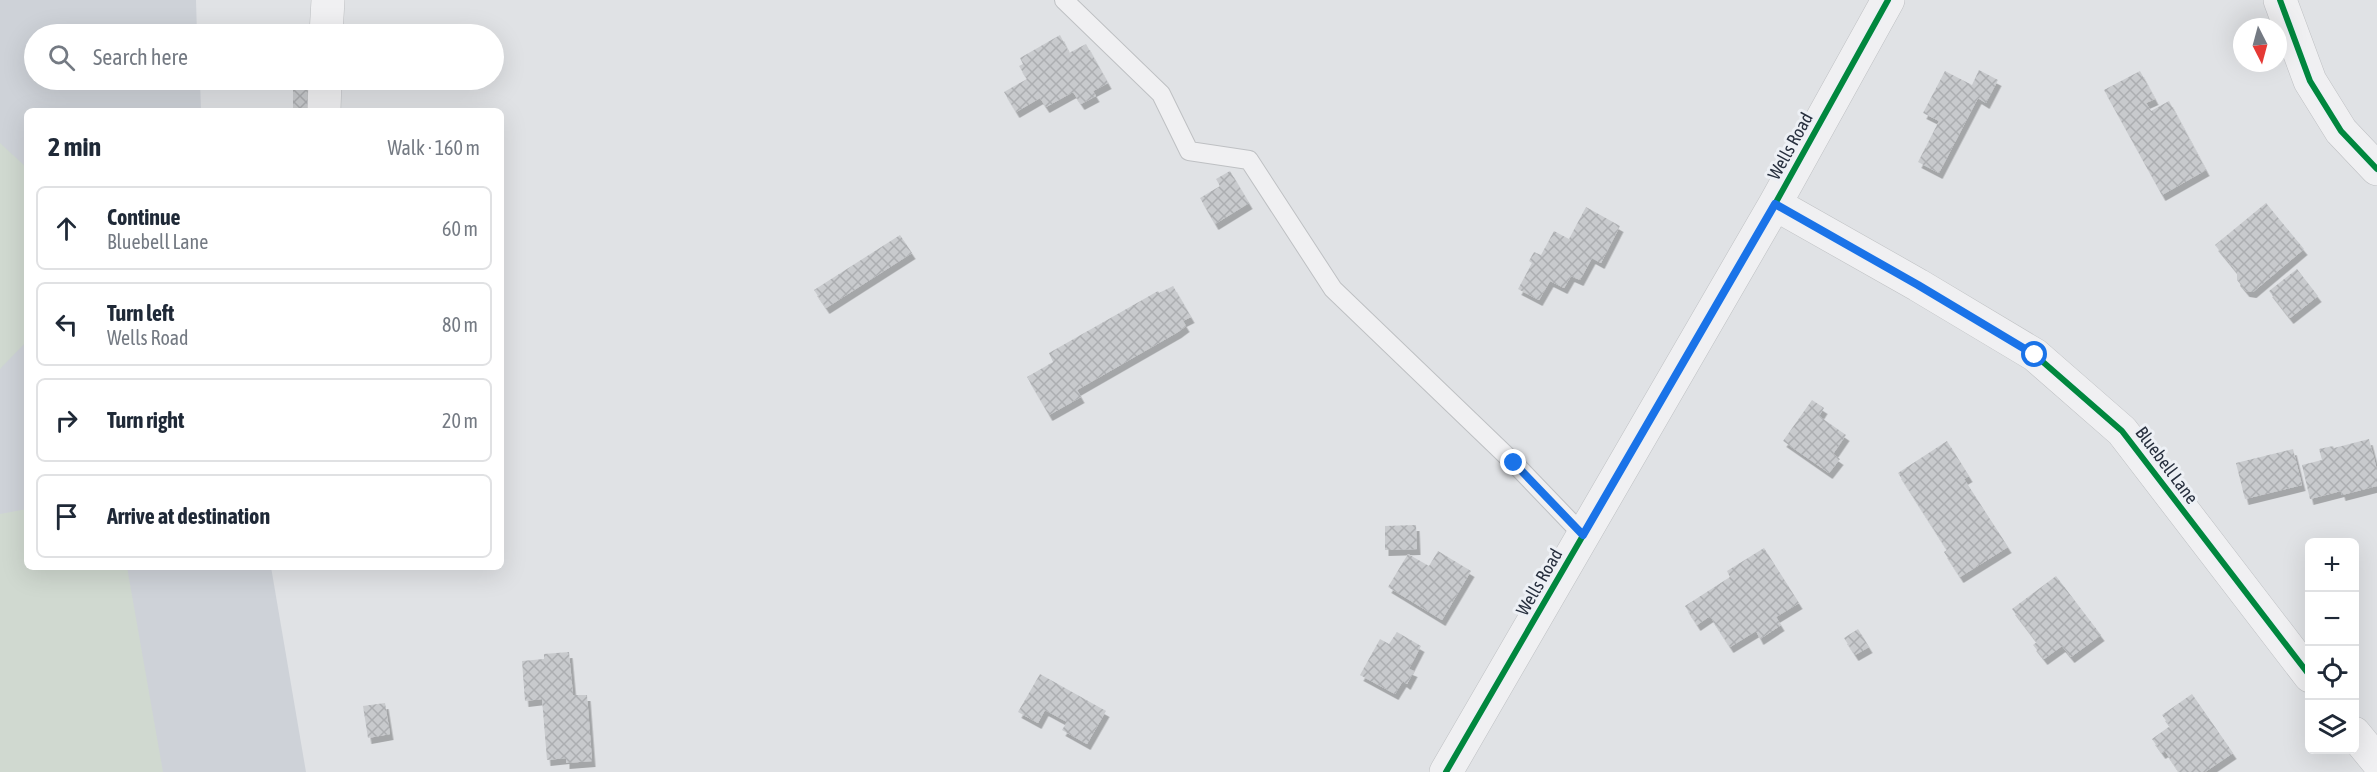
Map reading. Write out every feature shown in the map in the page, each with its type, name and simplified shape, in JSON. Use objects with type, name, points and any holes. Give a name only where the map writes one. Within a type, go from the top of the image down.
[{"type":"street","points":[[327,24],[328,0]]},
{"type":"street","name":"Wells Road","points":[[1446,772],[1775,204],[1888,0]]},
{"type":"street","points":[[2280,0],[2310,81],[2341,131],[2377,169]]},
{"type":"street","points":[[324,108],[325,90]]},
{"type":"street","name":"Bluebell Lane","points":[[1775,204],[2035,355],[2122,431],[2305,669]]},
{"type":"street","points":[[2359,737],[2377,761]]},
{"type":"lane","points":[[1064,0],[1161,94],[1190,151],[1249,160],[1333,289],[1514,463],[1583,535]]},
{"type":"shaded area","points":[[0,0],[196,0],[197,24],[24,24],[24,90],[200,90],[201,108],[24,108],[24,570],[272,570],[306,772],[0,772]]},
{"type":"shaded area","points":[[0,143],[24,165],[24,344],[0,369]]},
{"type":"shaded area","points":[[24,510],[24,570],[128,570],[163,772],[0,772],[0,514]]},
{"type":"building","points":[[1060,35],[1069,53],[1086,44],[1108,83],[1093,91],[1096,96],[1081,104],[1073,92],[1046,107],[1040,98],[1016,112],[1004,92],[1027,79],[1019,66],[1023,64],[1020,58]]},
{"type":"building","points":[[1979,70],[1998,80],[1986,103],[1978,98],[1939,173],[1918,162],[1939,121],[1923,113],[1945,71],[1972,85]]},
{"type":"building","points":[[2140,71],[2155,99],[2146,103],[2151,111],[2169,101],[2206,170],[2162,195],[2104,90]]},
{"type":"building","points":[[293,90],[309,90],[309,108],[293,108]]},
{"type":"building","points":[[1230,171],[1249,203],[1215,224],[1200,198],[1220,186],[1216,179]]},
{"type":"building","points":[[2266,203],[2304,249],[2253,292],[2246,291],[2237,280],[2237,272],[2215,245]]},
{"type":"building","points":[[1586,207],[1620,226],[1601,263],[1592,258],[1580,280],[1571,276],[1564,288],[1550,281],[1539,300],[1518,289],[1532,263],[1529,261],[1534,252],[1541,255],[1554,231],[1569,239]]},
{"type":"building","points":[[900,235],[912,253],[826,308],[814,290]]},
{"type":"building","points":[[2297,269],[2318,296],[2290,318],[2269,291]]},
{"type":"building","points":[[1173,286],[1191,317],[1183,321],[1186,326],[1077,390],[1081,397],[1049,415],[1027,377],[1053,362],[1049,353],[1158,291],[1159,293]]},
{"type":"building","points":[[1812,400],[1824,408],[1819,416],[1846,435],[1833,454],[1840,459],[1829,473],[1783,441]]},
{"type":"building","points":[[2369,439],[2377,470],[2377,486],[2342,495],[2341,491],[2310,499],[2302,465],[2322,460],[2319,449],[2333,446],[2334,448]]},
{"type":"building","points":[[1947,441],[1969,476],[1964,479],[2008,547],[1960,577],[1944,552],[1947,550],[1898,473]]},
{"type":"building","points":[[2293,449],[2302,485],[2245,499],[2236,463]]},
{"type":"building","points":[[1416,525],[1417,549],[1385,550],[1385,526]]},
{"type":"building","points":[[1764,548],[1799,603],[1776,617],[1781,625],[1760,639],[1756,631],[1730,647],[1710,616],[1697,625],[1685,606],[1730,577],[1727,571]]},
{"type":"building","points":[[1438,551],[1471,571],[1442,620],[1388,587],[1408,554],[1429,566]]},
{"type":"building","points":[[2056,576],[2101,635],[2071,657],[2062,646],[2044,659],[2033,645],[2037,642],[2012,609]]},
{"type":"building","points":[[1858,629],[1869,647],[1855,655],[1844,638]]},
{"type":"building","points":[[1397,632],[1421,646],[1409,669],[1414,671],[1407,684],[1403,681],[1395,694],[1360,675],[1380,639],[1389,644]]},
{"type":"building","points":[[569,652],[573,695],[587,695],[592,761],[566,763],[566,758],[547,760],[542,699],[525,701],[522,661],[544,659],[544,654]]},
{"type":"building","points":[[1040,674],[1106,711],[1087,744],[1062,730],[1067,722],[1045,710],[1038,723],[1018,712]]},
{"type":"building","points":[[2192,694],[2233,753],[2205,772],[2179,772],[2165,751],[2162,753],[2152,739],[2170,726],[2162,715]]},
{"type":"building","points":[[385,703],[390,734],[368,738],[363,706]]},
{"type":"cycle path","points":[[1446,772],[1775,204],[1888,0]]},
{"type":"cycle path","points":[[2280,0],[2310,81],[2341,131],[2377,169]]},
{"type":"cycle path","points":[[1775,204],[2035,355],[2122,431],[2305,669]]},
{"type":"route","points":[[1514,463],[1583,535],[1775,204],[2035,355]]}]
